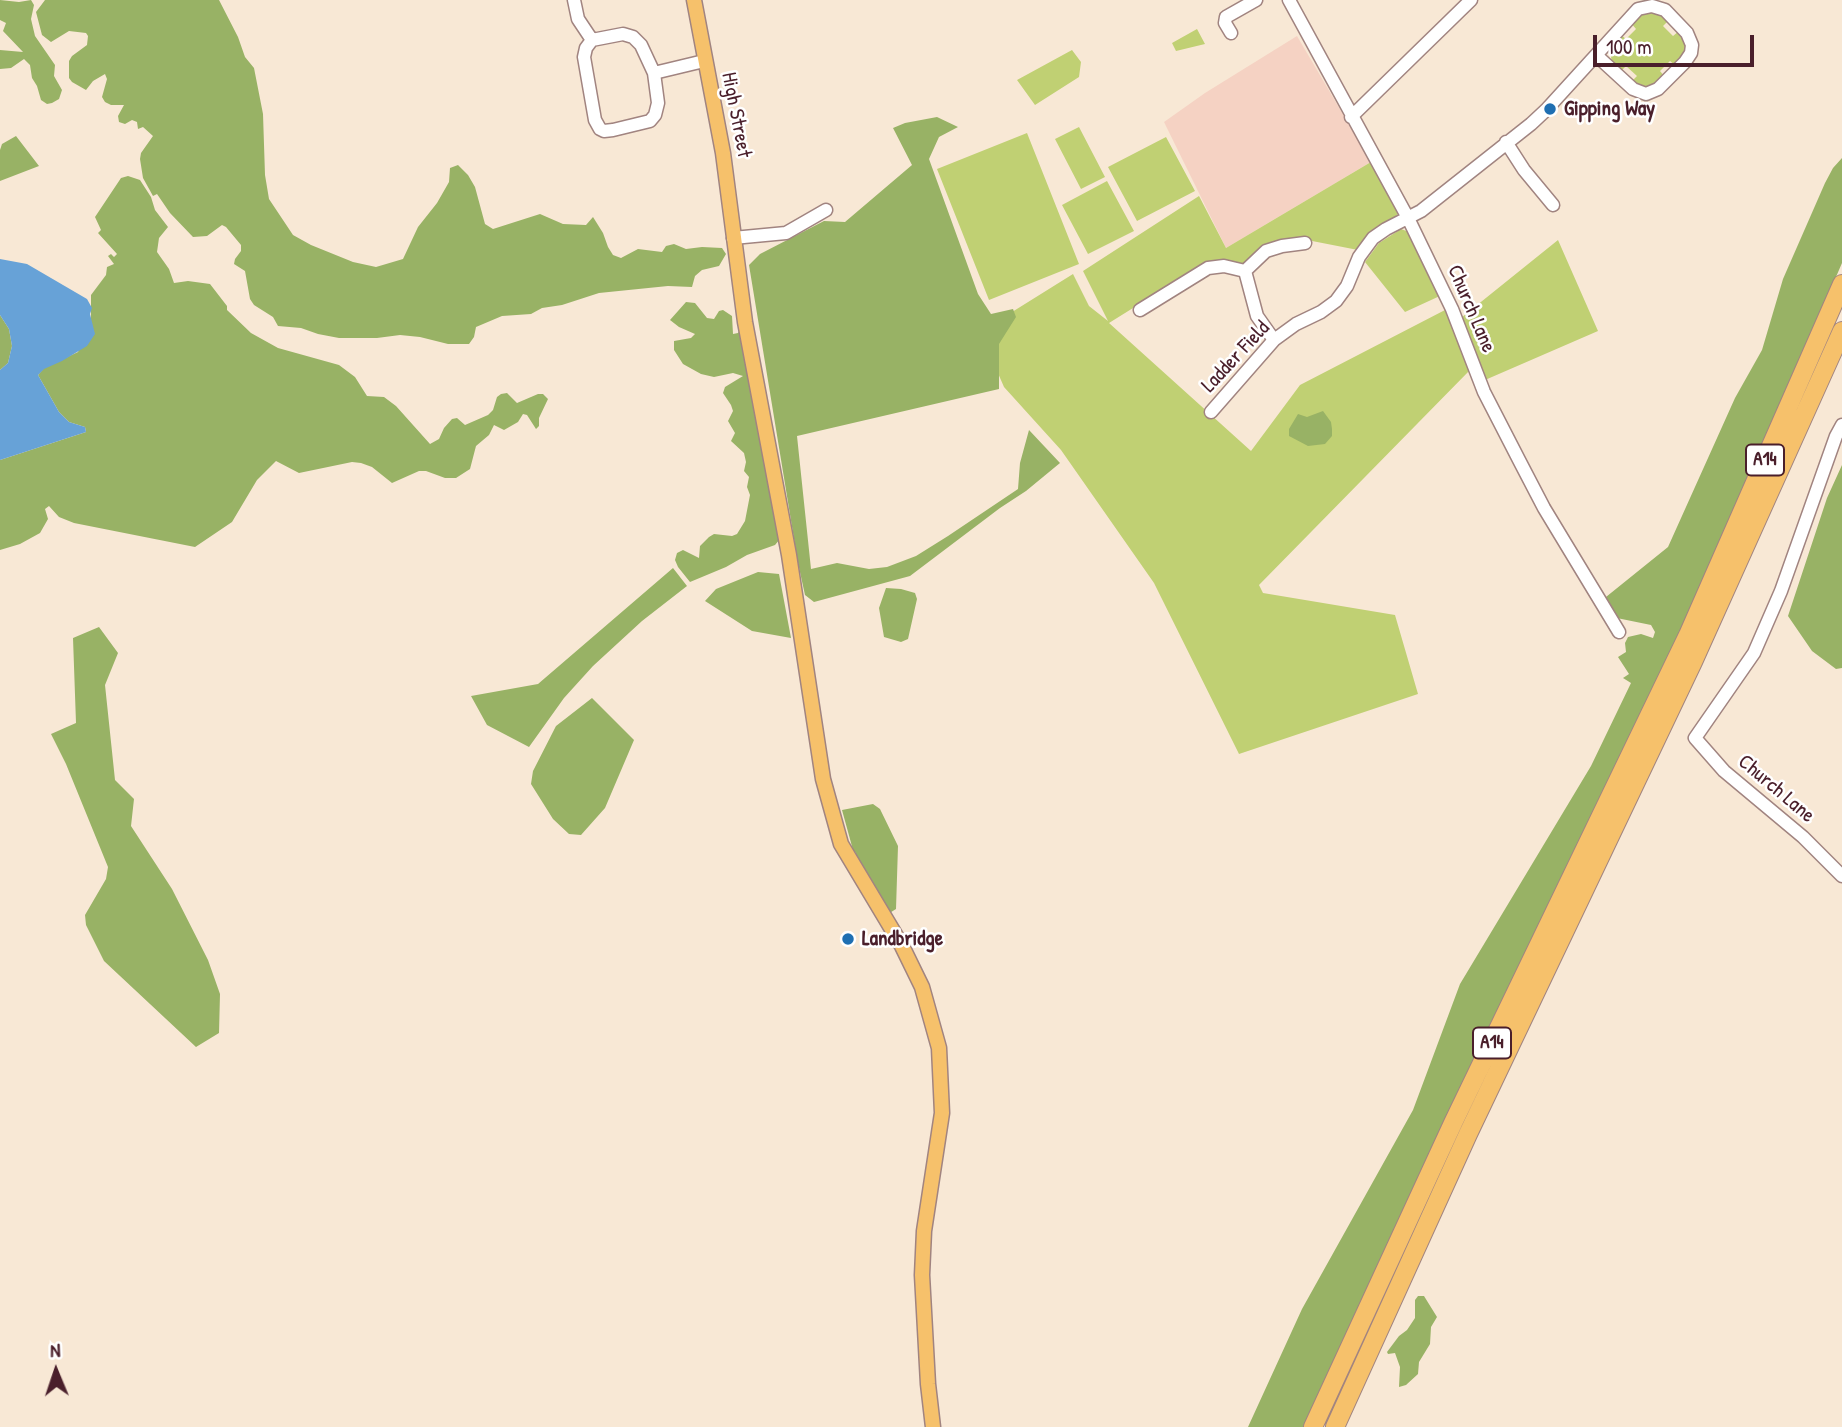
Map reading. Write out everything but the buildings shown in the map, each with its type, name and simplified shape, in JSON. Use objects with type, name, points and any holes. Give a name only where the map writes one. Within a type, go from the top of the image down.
[{"type":"highway","name":"A14","points":[[1694,639],[1842,284]]},
{"type":"highway","name":"A14","points":[[1335,1427],[1694,639],[1842,331]]},
{"type":"highway","name":"A14","points":[[1313,1427],[1453,1123],[1684,661]]},
{"type":"main road","name":"High Street","points":[[695,0],[704,61],[723,153],[745,322],[789,555],[823,779],[841,844],[902,946],[922,987],[939,1048],[942,1113],[924,1231],[922,1275],[933,1427]]},
{"type":"street","points":[[574,0],[578,19],[592,40]]},
{"type":"street","points":[[1231,33],[1225,23],[1226,17],[1256,0]]},
{"type":"street","name":"Church Lane","points":[[1289,0],[1408,218],[1452,309],[1484,392],[1501,426],[1544,508],[1619,632]]},
{"type":"street","points":[[1351,117],[1471,0]]},
{"type":"street","points":[[1408,218],[1435,201],[1546,110],[1634,13],[1647,5],[1665,10],[1687,33],[1692,46],[1685,62],[1658,89],[1646,94],[1633,89],[1597,56]]},
{"type":"street","points":[[623,34],[633,37],[641,45],[654,73],[659,103],[655,116],[650,121],[604,131],[600,129],[595,120],[584,57],[592,40],[623,34]]},
{"type":"street","points":[[654,73],[704,61]]},
{"type":"street","points":[[1506,142],[1524,170],[1553,205]]},
{"type":"street","points":[[733,238],[786,233],[825,210]]},
{"type":"street","name":"Ladder Field","points":[[1211,412],[1274,340],[1296,324],[1332,306],[1343,293],[1368,243],[1386,229],[1408,218]]},
{"type":"street","points":[[1244,271],[1266,251],[1305,243]]},
{"type":"street","points":[[1140,310],[1208,268],[1224,266],[1244,271]]},
{"type":"street","points":[[1244,271],[1254,311],[1274,340]]},
{"type":"street","name":"Church Lane","points":[[1842,425],[1781,591],[1754,653],[1695,738],[1724,771],[1803,837],[1842,876]]},
{"type":"shaded area","points":[[1297,36],[1371,162],[1226,248],[1164,122]]},
{"type":"green space","points":[[0,0],[31,0],[34,5],[31,19],[35,36],[55,65],[54,76],[62,90],[59,99],[52,103],[47,104],[41,100],[30,65],[24,59],[11,68],[0,69],[0,50],[23,52],[3,31],[6,23],[0,20]]},
{"type":"green space","points":[[45,0],[219,0],[245,57],[254,68],[263,114],[265,175],[269,199],[293,235],[353,262],[376,267],[403,259],[418,227],[449,182],[450,168],[458,165],[475,187],[485,224],[493,229],[540,214],[563,224],[586,225],[593,217],[613,255],[621,258],[638,249],[662,252],[666,246],[674,244],[686,249],[722,248],[726,254],[719,266],[702,270],[695,276],[692,287],[668,286],[599,293],[562,305],[542,308],[531,314],[502,316],[476,327],[469,344],[448,344],[400,335],[339,338],[301,328],[278,326],[273,317],[254,305],[250,299],[245,271],[234,264],[241,245],[226,227],[222,225],[207,236],[193,237],[170,213],[157,194],[153,196],[143,178],[140,159],[153,136],[143,127],[138,129],[137,122],[119,122],[118,116],[124,105],[105,102],[102,97],[107,79],[105,74],[93,81],[86,90],[72,82],[69,78],[69,61],[87,45],[88,36],[86,33],[69,31],[51,42],[42,35],[36,12]]},
{"type":"green space","points":[[1653,10],[1669,20],[1663,26],[1673,36],[1679,31],[1683,35],[1687,49],[1676,66],[1670,61],[1660,71],[1665,77],[1649,89],[1631,82],[1637,76],[1626,66],[1620,72],[1612,63],[1610,50],[1620,34],[1626,39],[1636,29],[1631,23],[1639,15]]},
{"type":"green space","points":[[1197,29],[1205,44],[1176,51],[1172,43]]},
{"type":"green space","points":[[1072,50],[1081,62],[1079,77],[1035,105],[1017,80]]},
{"type":"green space","points":[[937,117],[958,127],[939,137],[929,159],[978,294],[991,314],[1013,309],[1016,317],[999,344],[999,389],[797,436],[811,569],[837,563],[869,569],[887,567],[916,556],[948,536],[1018,489],[1020,463],[1029,430],[1060,463],[910,576],[814,602],[805,595],[798,563],[749,265],[760,254],[824,221],[845,222],[912,165],[893,128]]},
{"type":"green space","points":[[1079,127],[1105,177],[1081,189],[1055,139]]},
{"type":"green space","points":[[1027,133],[1079,264],[989,300],[937,169]]},
{"type":"green space","points":[[16,136],[39,166],[0,181],[2,144]]},
{"type":"green space","points":[[1166,137],[1195,191],[1137,221],[1108,167]]},
{"type":"green space","points":[[1842,158],[1842,263],[1706,579],[1303,1427],[1248,1427],[1302,1309],[1413,1110],[1460,984],[1591,766],[1631,683],[1623,678],[1629,674],[1618,657],[1626,652],[1625,643],[1628,637],[1641,634],[1653,638],[1655,632],[1651,625],[1607,616],[1601,601],[1668,547],[1735,398],[1762,350],[1783,279],[1825,183]]},
{"type":"green space","points":[[1371,162],[1398,214],[1358,250],[1307,240],[1243,263],[1202,265],[1109,323],[1251,451],[1300,385],[1445,310],[1470,370],[1259,585],[1263,593],[1395,615],[1418,694],[1239,754],[1154,583],[1061,450],[1004,387],[980,332],[1073,274],[1089,306],[1108,321],[1083,271],[1199,196],[1226,248]]},
{"type":"green space","points":[[128,176],[140,180],[151,197],[155,210],[168,227],[159,238],[157,252],[169,269],[174,283],[188,281],[210,284],[227,306],[227,310],[251,333],[278,348],[339,365],[355,377],[367,396],[384,397],[396,406],[430,444],[439,439],[452,419],[457,418],[465,425],[488,415],[493,410],[497,397],[507,393],[517,403],[538,394],[543,394],[548,399],[539,418],[539,426],[536,429],[527,415],[523,414],[518,422],[504,430],[494,425],[489,435],[476,446],[470,469],[456,478],[419,471],[392,483],[372,467],[361,463],[352,462],[299,473],[276,461],[257,480],[232,522],[195,547],[74,523],[59,517],[49,506],[45,509],[48,519],[40,533],[20,544],[0,550],[0,460],[86,432],[85,427],[69,422],[59,412],[38,375],[44,368],[78,352],[91,321],[91,295],[106,275],[107,267],[114,264],[108,256],[111,254],[114,257],[117,254],[98,233],[101,230],[95,217],[121,178]]},
{"type":"green space","points":[[1107,181],[1134,231],[1088,254],[1062,205]]},
{"type":"green space","points":[[1401,229],[1409,232],[1442,295],[1405,312],[1365,262],[1379,243]]},
{"type":"green space","points":[[1558,240],[1598,331],[1485,380],[1461,318]]},
{"type":"green space","points":[[686,302],[695,303],[707,318],[714,319],[719,311],[723,310],[732,316],[733,334],[738,333],[741,328],[780,539],[775,545],[690,582],[678,567],[675,560],[677,553],[683,550],[699,558],[700,546],[709,537],[714,534],[737,534],[745,521],[750,495],[747,487],[749,477],[744,471],[744,453],[731,441],[735,433],[728,421],[733,411],[723,393],[725,387],[743,376],[733,373],[714,377],[701,374],[683,364],[674,350],[674,341],[691,338],[695,334],[670,320]]},
{"type":"green space","points":[[0,315],[9,329],[12,346],[8,363],[0,370]]},
{"type":"green space","points":[[1323,411],[1331,422],[1332,429],[1332,436],[1325,444],[1308,446],[1289,436],[1289,429],[1298,414],[1307,417]]},
{"type":"green space","points":[[1842,465],[1842,668],[1836,669],[1812,651],[1788,616],[1827,498]]},
{"type":"green space","points":[[673,568],[687,586],[642,621],[593,666],[564,698],[529,747],[487,725],[471,696],[538,684]]},
{"type":"green space","points":[[758,572],[779,574],[791,638],[752,631],[705,601],[716,589]]},
{"type":"green space","points":[[886,588],[915,593],[917,599],[908,639],[901,642],[884,637],[879,608]]},
{"type":"green space","points":[[99,627],[118,653],[105,685],[115,780],[134,799],[131,826],[172,889],[208,960],[220,994],[219,1033],[196,1047],[104,961],[86,925],[85,915],[106,879],[108,867],[51,734],[76,723],[73,638]]},
{"type":"green space","points":[[592,698],[634,740],[605,808],[581,835],[569,834],[553,819],[531,784],[533,771],[556,726]]},
{"type":"green space","points":[[873,804],[880,809],[898,846],[896,909],[888,914],[855,857],[842,810]]},
{"type":"green space","points":[[1418,1296],[1424,1296],[1437,1317],[1431,1327],[1430,1344],[1419,1362],[1418,1374],[1406,1385],[1399,1387],[1400,1367],[1395,1353],[1387,1352],[1415,1318],[1415,1300]]},
{"type":"water","points":[[0,259],[27,264],[87,299],[92,308],[90,314],[95,334],[87,346],[44,369],[38,375],[59,412],[69,422],[85,427],[86,432],[0,460],[0,370],[8,363],[12,346],[9,329],[0,315]]},
{"type":"place","name":"Gipping Way","points":[[1550,109]]},
{"type":"place","name":"Landbridge","points":[[848,939]]}]
